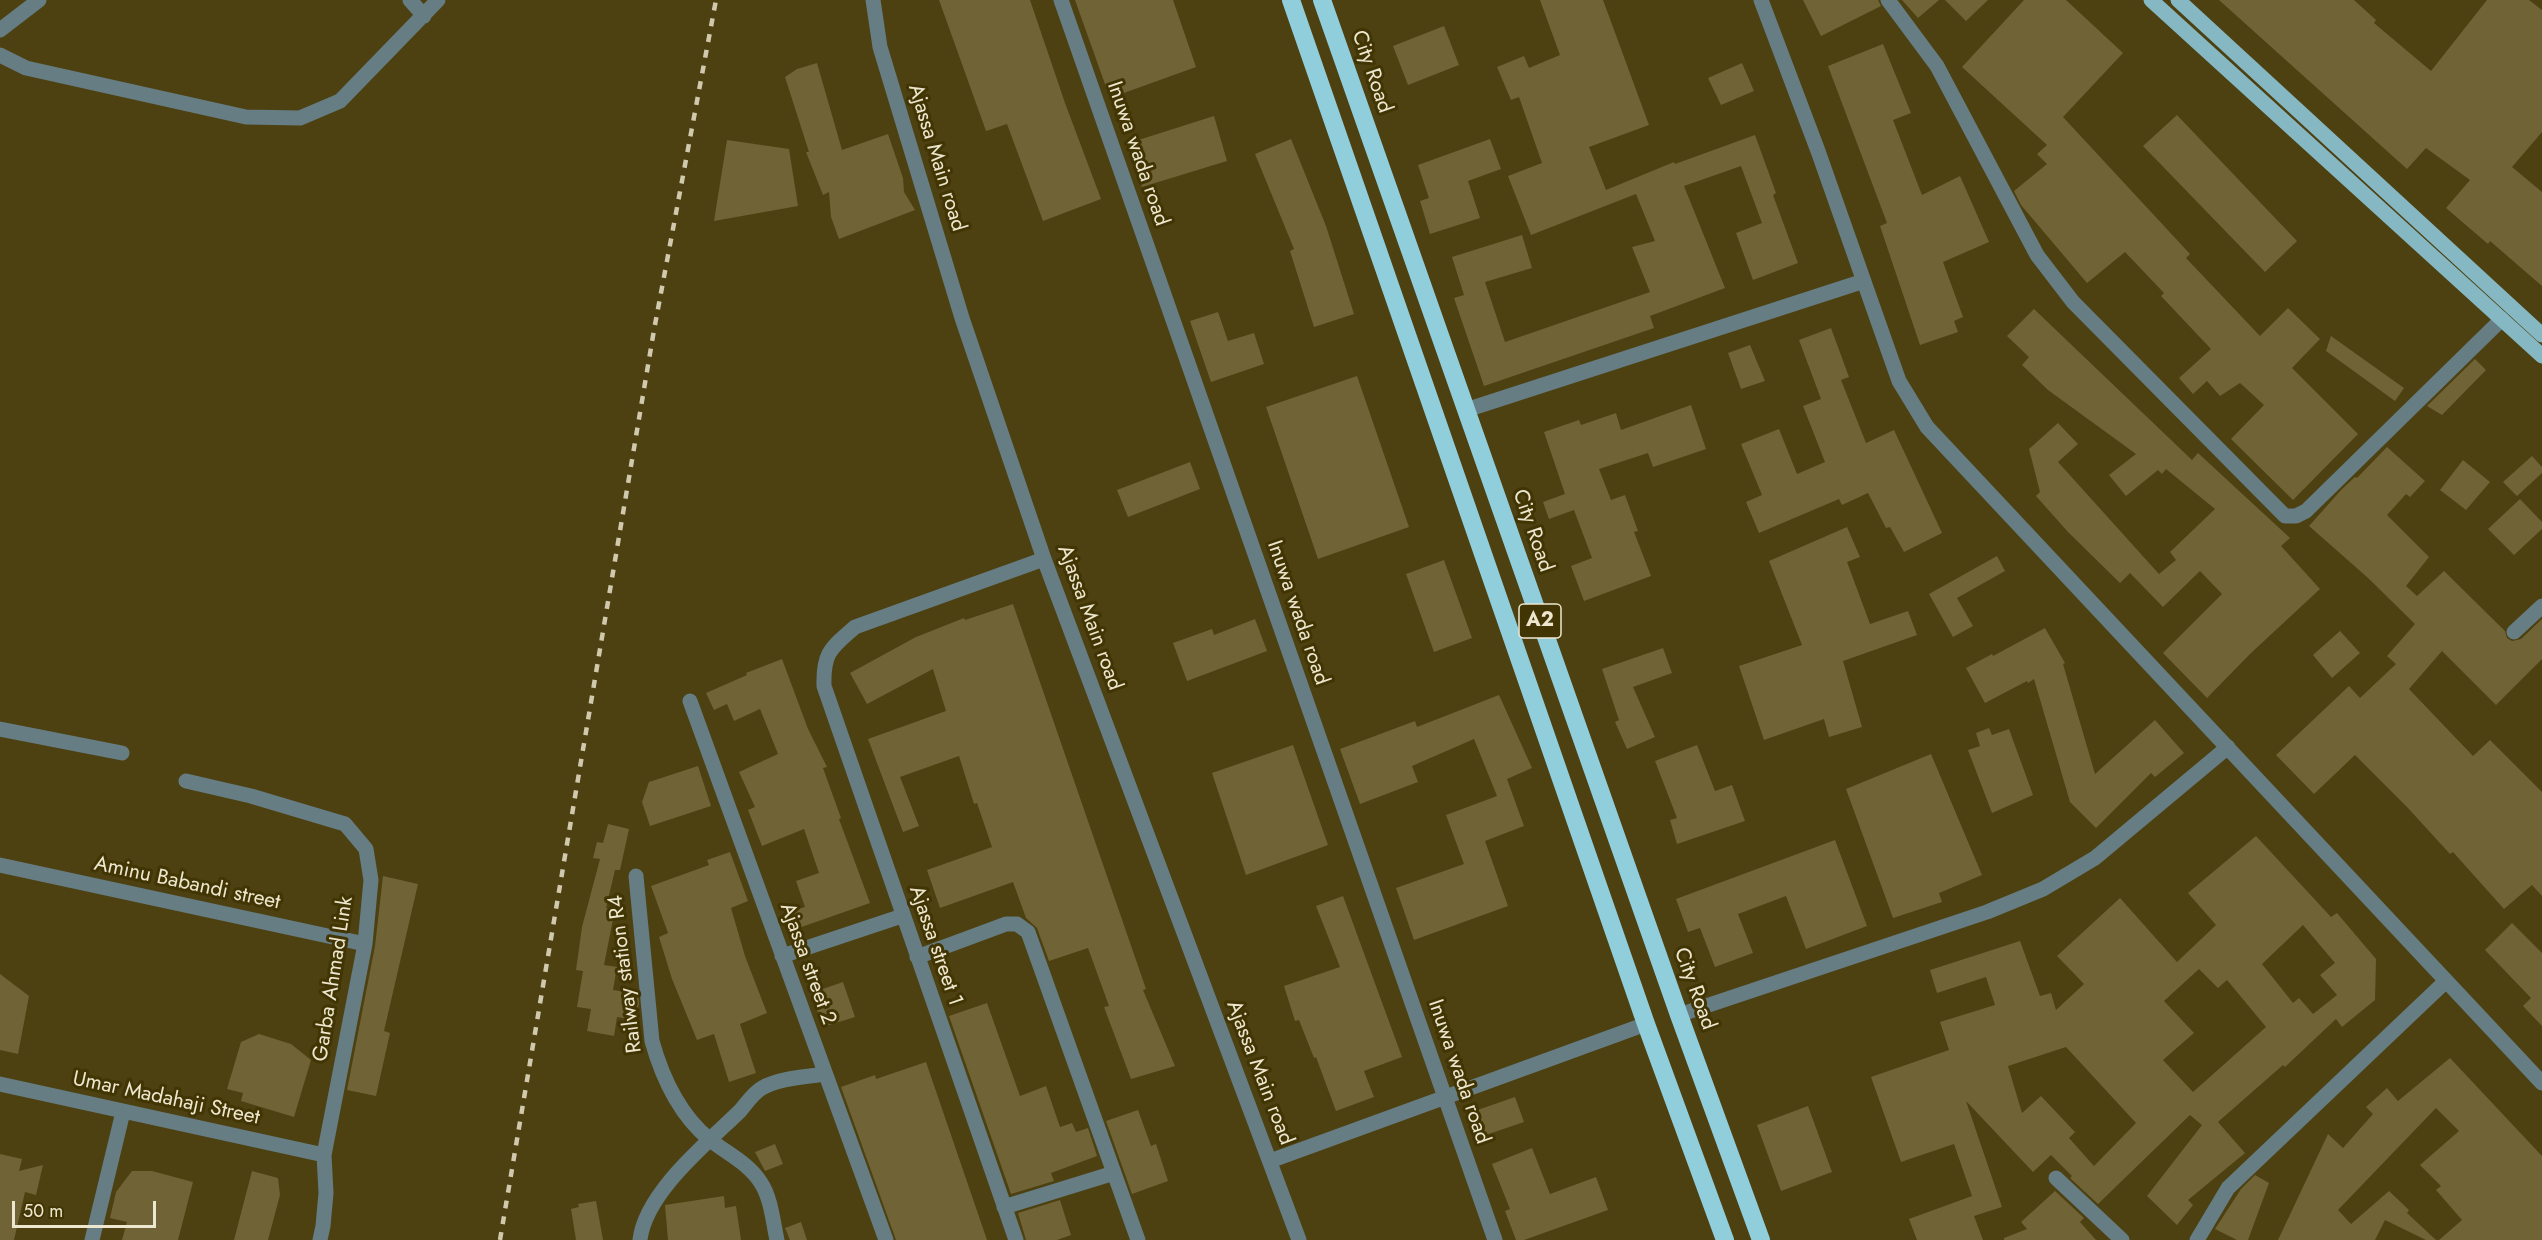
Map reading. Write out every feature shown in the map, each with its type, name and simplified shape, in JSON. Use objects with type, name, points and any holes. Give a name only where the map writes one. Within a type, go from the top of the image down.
[{"type":"highway","name":"A2","points":[[1291,0],[1646,1024],[1725,1240]]},
{"type":"highway","name":"City Road","points":[[1323,2],[1678,1015],[1761,1240]]},
{"type":"main road","name":"A2","points":[[1285,0],[1300,29]]},
{"type":"main road","points":[[2151,0],[2542,356]]},
{"type":"main road","points":[[2178,0],[2542,335]]},
{"type":"street","points":[[0,30],[39,0]]},
{"type":"street","points":[[410,0],[424,16]]},
{"type":"street","points":[[0,55],[26,68],[246,117],[300,118],[340,102],[438,0]]},
{"type":"street","name":"Ajassa Main road","points":[[873,0],[880,46],[958,307],[1044,559],[1299,1240]]},
{"type":"street","name":"Inuwa wada road","points":[[1061,0],[1495,1240]]},
{"type":"street","points":[[1761,0],[1899,381],[1927,428],[2542,1083]]},
{"type":"street","points":[[1888,0],[1937,66],[2037,255],[2073,302],[2284,516],[2296,516],[2306,512],[2502,320]]},
{"type":"street","points":[[1466,410],[1864,281]]},
{"type":"street","name":"Ajassa street 1","points":[[1016,1240],[824,686],[823,665],[833,646],[855,627],[1044,559]]},
{"type":"street","points":[[2514,632],[2542,606]]},
{"type":"street","name":"Ajassa street 2","points":[[690,701],[886,1240]]},
{"type":"street","points":[[0,729],[122,753]]},
{"type":"street","points":[[1678,1015],[1988,912],[2043,889],[2095,858],[2228,747]]},
{"type":"street","name":"Garba Ahmad Link","points":[[186,781],[251,796],[345,824],[366,849],[371,880],[365,944],[324,1155],[326,1193],[324,1226],[320,1240]]},
{"type":"street","name":"Aminu Babandi street","points":[[0,865],[365,944]]},
{"type":"street","name":"Railway station R4","points":[[636,876],[652,1041],[658,1063],[684,1113],[708,1138],[748,1167],[762,1184],[777,1240]]},
{"type":"street","points":[[782,956],[902,916]]},
{"type":"street","points":[[917,957],[1006,924],[1017,924],[1028,932],[1138,1240]]},
{"type":"street","points":[[2197,1240],[2228,1188],[2446,981]]},
{"type":"street","points":[[1270,1161],[1646,1024]]},
{"type":"street","points":[[640,1240],[641,1230],[655,1200],[708,1138],[740,1110],[759,1089],[773,1083],[825,1074]]},
{"type":"street","name":"Umar Madahaji Street","points":[[0,1084],[324,1155]]},
{"type":"street","points":[[92,1240],[123,1112]]},
{"type":"street","points":[[1004,1207],[1114,1173]]},
{"type":"street","points":[[2056,1178],[2122,1240]]},
{"type":"building","points":[[939,0],[1030,0],[1101,199],[1043,221],[1007,124],[986,131]]},
{"type":"building","points":[[1075,0],[1173,0],[1196,67],[1110,98]]},
{"type":"building","points":[[1540,0],[1603,0],[1649,125],[1589,147],[1606,190],[1674,162],[1675,164],[1755,135],[1776,193],[1773,195],[1798,263],[1753,280],[1736,233],[1762,223],[1741,166],[1684,186],[1725,288],[1650,316],[1654,328],[1484,386],[1454,298],[1464,295],[1452,257],[1522,235],[1532,268],[1485,282],[1505,342],[1650,292],[1632,247],[1655,241],[1636,194],[1531,235],[1508,176],[1542,163],[1519,97],[1511,100],[1497,67],[1524,56],[1529,68],[1560,55]]},
{"type":"building","points":[[1803,0],[1878,0],[1881,6],[1821,36]]},
{"type":"building","points":[[1902,0],[1939,0],[1918,18]]},
{"type":"building","points":[[1945,0],[1988,0],[1966,21]]},
{"type":"building","points":[[2024,0],[2066,0],[2123,53],[2063,117],[2190,254],[2186,258],[2260,336],[2288,308],[2320,339],[2292,368],[2358,434],[2293,500],[2231,439],[2264,405],[2240,383],[2220,396],[2207,381],[2193,394],[2179,378],[2211,349],[2161,296],[2164,293],[2125,252],[2087,283],[2021,205],[2014,191],[2047,164],[2037,154],[2047,145],[1962,67]]},
{"type":"building","points":[[2219,0],[2354,0],[2376,20],[2374,23],[2431,71],[2487,0],[2529,0],[2542,10],[2542,132],[2512,167],[2542,192],[2542,286],[2490,241],[2488,244],[2446,208],[2470,180],[2426,148],[2407,169]]},
{"type":"building","points":[[1444,26],[1459,65],[1408,85],[1393,46]]},
{"type":"building","points":[[1883,44],[1911,113],[1893,120],[1922,195],[1960,176],[1989,242],[1943,262],[1963,317],[1954,321],[1958,332],[1920,345],[1880,226],[1887,223],[1828,66]]},
{"type":"building","points":[[817,63],[842,150],[888,134],[903,178],[904,192],[915,210],[839,239],[831,217],[829,192],[823,195],[806,152],[809,152],[785,77],[797,69]]},
{"type":"building","points":[[1742,63],[1754,91],[1721,105],[1708,78]]},
{"type":"building","points":[[2177,115],[2297,241],[2265,272],[2143,146]]},
{"type":"building","points":[[1214,116],[1227,161],[1142,187],[1129,143]]},
{"type":"building","points":[[1291,139],[1326,226],[1354,314],[1314,327],[1290,251],[1294,249],[1255,154]]},
{"type":"building","points":[[1490,139],[1501,169],[1468,181],[1480,218],[1430,234],[1420,201],[1429,198],[1418,165]]},
{"type":"building","points":[[727,140],[789,149],[798,206],[714,221]]},
{"type":"building","points":[[2034,309],[2192,460],[2198,453],[2290,538],[2281,546],[2320,589],[2250,654],[2207,698],[2163,653],[2222,594],[2200,571],[2163,607],[2130,573],[2120,583],[2068,532],[2036,496],[2040,492],[2029,449],[2058,423],[2078,444],[2058,462],[2159,574],[2176,560],[2170,552],[2215,509],[2166,469],[2162,474],[2158,470],[2126,496],[2109,475],[2136,454],[2048,390],[2022,365],[2029,357],[2007,336]]},
{"type":"building","points":[[1218,312],[1228,341],[1254,333],[1264,364],[1211,382],[1190,321]]},
{"type":"building","points":[[1831,328],[1849,377],[1841,380],[1866,443],[1894,430],[1942,533],[1904,552],[1890,527],[1886,528],[1868,493],[1842,505],[1839,499],[1759,533],[1746,502],[1762,495],[1741,444],[1779,429],[1797,474],[1825,462],[1803,406],[1821,399],[1799,340]]},
{"type":"building","points":[[2331,336],[2404,388],[2395,401],[2326,351]]},
{"type":"building","points":[[1750,345],[1765,381],[1741,389],[1728,353]]},
{"type":"building","points":[[2475,359],[2486,370],[2442,415],[2427,406]]},
{"type":"building","points":[[1357,376],[1409,527],[1318,559],[1266,407]]},
{"type":"building","points":[[1691,405],[1706,449],[1653,467],[1648,453],[1599,469],[1611,500],[1625,495],[1638,531],[1634,532],[1651,576],[1584,601],[1571,566],[1592,558],[1574,510],[1549,519],[1543,502],[1565,494],[1544,432],[1579,420],[1581,425],[1616,413],[1621,430]]},
{"type":"building","points":[[2387,447],[2425,481],[2410,497],[2406,494],[2387,515],[2429,557],[2406,586],[2417,596],[2444,571],[2505,631],[2507,638],[2512,641],[2521,639],[2542,619],[2542,659],[2496,705],[2442,651],[2409,689],[2473,756],[2490,740],[2542,792],[2542,896],[2532,885],[2504,909],[2453,852],[2450,854],[2355,755],[2314,794],[2276,755],[2349,686],[2360,698],[2396,664],[2387,656],[2415,624],[2367,577],[2309,526],[2342,489],[2355,477],[2357,478]]},
{"type":"building","points":[[2532,456],[2542,467],[2542,473],[2517,496],[2503,482]]},
{"type":"building","points":[[2463,460],[2490,482],[2466,510],[2440,490]]},
{"type":"building","points":[[1190,462],[1200,489],[1128,517],[1117,490]]},
{"type":"building","points":[[2520,499],[2542,522],[2542,529],[2514,555],[2488,529]]},
{"type":"building","points":[[1847,527],[1860,557],[1847,562],[1870,624],[1908,611],[1917,635],[1843,661],[1862,727],[1829,737],[1824,719],[1764,740],[1739,666],[1802,645],[1769,561]]},
{"type":"building","points":[[1997,556],[2005,571],[1957,598],[1973,626],[1953,637],[1929,594]]},
{"type":"building","points":[[1444,560],[1472,638],[1434,652],[1406,574]]},
{"type":"building","points":[[1013,604],[1146,989],[1143,990],[1175,1066],[1131,1079],[1104,1007],[1109,1006],[1088,948],[1049,961],[1037,928],[1026,918],[1013,882],[940,908],[927,870],[992,847],[977,803],[974,804],[959,756],[900,777],[919,826],[903,832],[868,739],[946,711],[933,669],[867,704],[850,673],[916,637],[964,618],[965,620]]},
{"type":"building","points":[[1255,619],[1267,651],[1187,681],[1173,643],[1212,629],[1214,635]]},
{"type":"building","points":[[2045,628],[2065,663],[2063,664],[2095,774],[2155,720],[2184,753],[2155,777],[2151,773],[2096,828],[2070,802],[2034,679],[1985,703],[1966,668]]},
{"type":"building","points":[[2340,631],[2360,653],[2332,678],[2313,655]]},
{"type":"building","points":[[1663,648],[1672,673],[1633,687],[1655,737],[1627,749],[1615,722],[1619,720],[1602,669]]},
{"type":"building","points":[[782,659],[808,729],[827,767],[823,768],[841,818],[839,819],[870,903],[793,930],[788,912],[805,907],[796,881],[819,873],[804,829],[762,846],[748,810],[755,807],[739,772],[778,754],[760,709],[734,721],[727,704],[714,710],[706,693],[747,675],[746,673]]},
{"type":"building","points":[[1499,695],[1532,768],[1507,779],[1524,826],[1485,841],[1508,906],[1414,940],[1396,888],[1464,864],[1446,815],[1497,796],[1474,739],[1412,766],[1418,782],[1360,804],[1340,749],[1415,721],[1417,727]]},
{"type":"building","points":[[1989,728],[1992,735],[2009,729],[2033,795],[1992,813],[1968,750],[1980,746],[1976,733]]},
{"type":"building","points":[[1293,745],[1328,845],[1246,875],[1212,773]]},
{"type":"building","points":[[1697,745],[1715,791],[1732,785],[1745,821],[1677,844],[1670,820],[1677,818],[1655,761]]},
{"type":"building","points":[[1931,754],[1982,875],[1939,893],[1942,902],[1893,918],[1846,789]]},
{"type":"building","points":[[698,766],[711,806],[650,826],[642,802],[649,782]]},
{"type":"building","points":[[608,824],[629,829],[620,870],[615,870],[606,908],[615,909],[604,965],[617,967],[613,990],[638,994],[639,1003],[636,1020],[617,1017],[614,1036],[587,1031],[591,1009],[577,1007],[583,971],[576,970],[582,927],[600,859],[593,858],[597,842],[603,843]]},
{"type":"building","points":[[2256,836],[2331,917],[2337,913],[2376,959],[2375,1000],[2342,1027],[2336,1019],[2285,1067],[2283,1065],[2218,1122],[2245,1153],[2188,1200],[2193,1205],[2177,1225],[2147,1196],[2202,1125],[2190,1115],[2098,1204],[2070,1178],[2072,1176],[2051,1155],[2033,1172],[1966,1101],[2002,1207],[1974,1216],[1983,1240],[1917,1240],[1909,1219],[1972,1196],[1954,1144],[1901,1162],[1871,1077],[1949,1050],[1940,1022],[1995,1005],[1986,977],[1937,993],[1930,970],[2020,941],[2040,996],[2051,993],[2056,1010],[2084,984],[2057,956],[2120,898],[2177,962],[2216,925],[2188,893]],"holes":[[[2303,925],[2335,963],[2320,975],[2337,995],[2313,1014],[2299,998],[2293,1003],[2262,964]],[[2199,969],[2218,988],[2227,980],[2266,1027],[2193,1092],[2163,1060],[2194,1033],[2164,1001]],[[2066,1047],[2136,1123],[2094,1166],[2069,1138],[2075,1132],[2041,1096],[2022,1113],[2008,1066]]]},
{"type":"building","points":[[1835,840],[1867,926],[1806,949],[1786,896],[1738,914],[1753,953],[1715,967],[1700,928],[1688,932],[1676,899]]},
{"type":"building","points":[[730,852],[748,901],[731,908],[745,956],[767,1013],[740,1024],[756,1073],[729,1082],[714,1034],[697,1040],[672,979],[659,937],[668,933],[651,886],[709,865],[707,860]]},
{"type":"building","points":[[383,876],[418,884],[384,1031],[390,1033],[376,1096],[347,1090],[375,946]]},
{"type":"building","points":[[1343,896],[1402,1057],[1364,1071],[1374,1097],[1336,1111],[1316,1057],[1314,1058],[1299,1020],[1295,1021],[1284,986],[1340,967],[1316,906]]},
{"type":"building","points":[[2512,923],[2542,953],[2542,1026],[2523,1006],[2531,998],[2485,950]]},
{"type":"building","points":[[0,974],[29,996],[18,1054],[0,1050]]},
{"type":"building","points":[[843,982],[855,1017],[823,1027],[811,993]]},
{"type":"building","points":[[987,1003],[1020,1096],[1046,1086],[1060,1127],[1072,1123],[1076,1132],[1088,1128],[1097,1156],[1051,1173],[1054,1181],[1011,1194],[949,1016]]},
{"type":"building","points":[[259,1034],[291,1044],[311,1060],[294,1117],[241,1101],[243,1093],[227,1089],[241,1042]]},
{"type":"building","points":[[2450,1058],[2542,1156],[2542,1240],[2439,1240],[2462,1220],[2436,1190],[2441,1186],[2420,1165],[2459,1131],[2436,1108],[2338,1210],[2351,1224],[2389,1191],[2409,1210],[2407,1213],[2436,1240],[2426,1240],[2385,1220],[2375,1240],[2278,1240],[2328,1134],[2343,1148],[2373,1114],[2366,1107],[2387,1088],[2398,1101]]},
{"type":"building","points":[[926,1062],[987,1240],[896,1240],[841,1087],[875,1075],[876,1079]]},
{"type":"building","points":[[1515,1097],[1524,1122],[1474,1139],[1466,1114]]},
{"type":"building","points":[[1808,1106],[1832,1172],[1781,1191],[1757,1125]]},
{"type":"building","points":[[1138,1110],[1151,1146],[1156,1144],[1168,1181],[1132,1194],[1106,1121]]},
{"type":"building","points":[[775,1144],[783,1164],[765,1171],[755,1152]]},
{"type":"building","points":[[1532,1148],[1550,1194],[1596,1177],[1608,1210],[1524,1240],[1516,1240],[1505,1211],[1510,1209],[1492,1164]]},
{"type":"building","points":[[0,1154],[22,1159],[19,1171],[43,1165],[36,1195],[25,1192],[14,1240],[0,1240]]},
{"type":"building","points":[[132,1171],[152,1171],[193,1182],[178,1240],[122,1240],[127,1222],[110,1218],[116,1192]]},
{"type":"building","points":[[252,1171],[278,1178],[280,1195],[268,1240],[234,1240]]},
{"type":"building","points":[[2255,1175],[2269,1183],[2248,1240],[2237,1240],[2215,1229],[2241,1189]]},
{"type":"building","points":[[2055,1191],[2084,1218],[2080,1222],[2096,1240],[2004,1240],[2004,1238],[2027,1229],[2021,1222]]},
{"type":"building","points":[[724,1196],[725,1208],[736,1206],[741,1240],[668,1240],[665,1205]]},
{"type":"building","points":[[1060,1200],[1071,1235],[1057,1240],[1026,1240],[1018,1213]]},
{"type":"building","points":[[596,1201],[603,1240],[576,1240],[571,1209],[579,1207],[578,1204]]},
{"type":"building","points":[[801,1222],[807,1240],[790,1240],[785,1228]]},
{"type":"railway","points":[[500,1240],[654,330],[716,0]]}]
